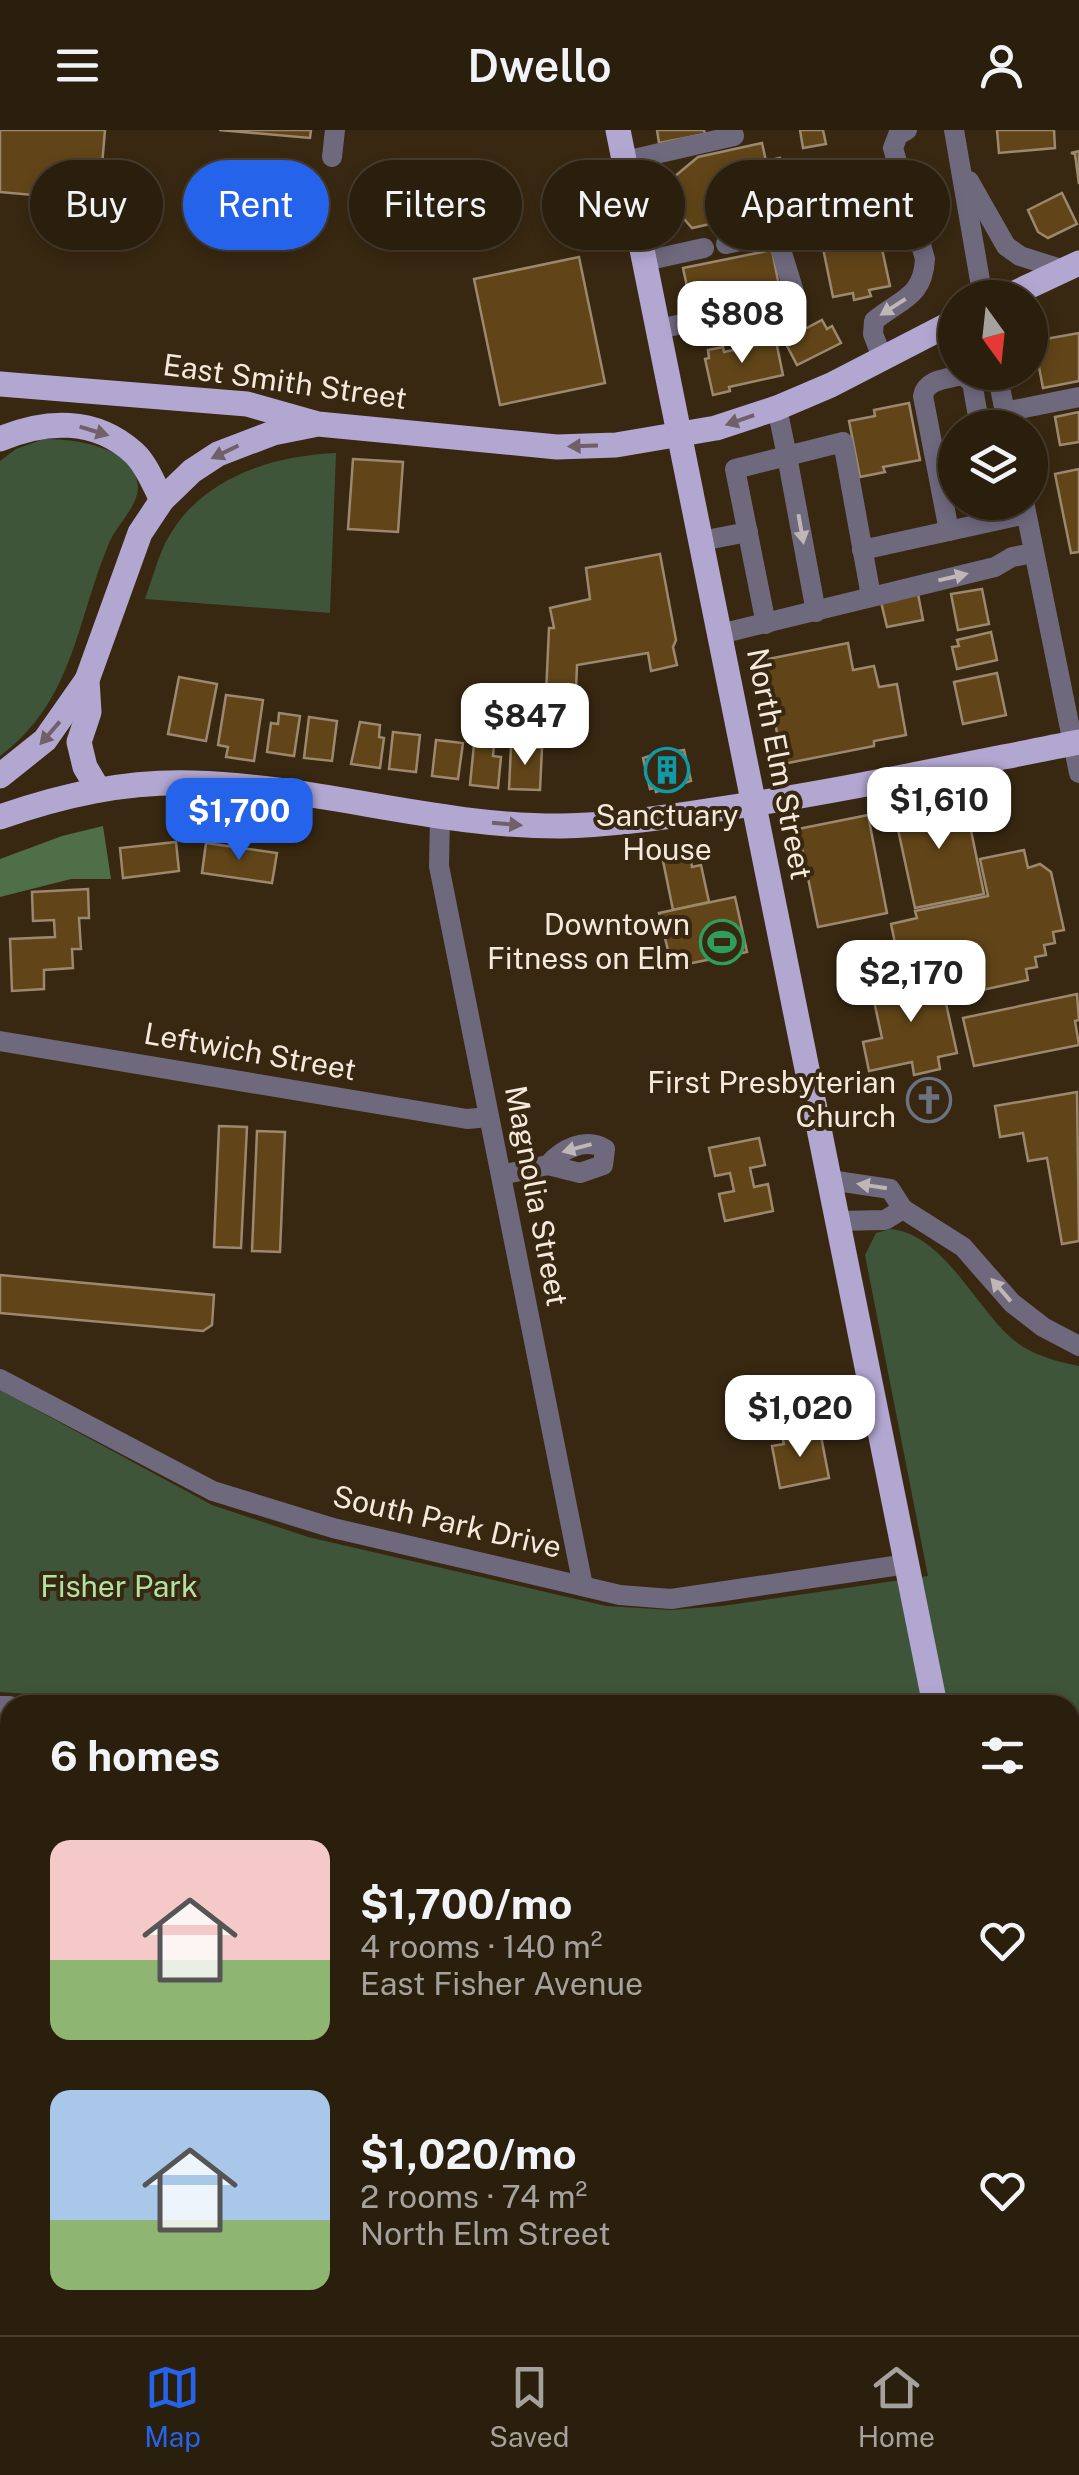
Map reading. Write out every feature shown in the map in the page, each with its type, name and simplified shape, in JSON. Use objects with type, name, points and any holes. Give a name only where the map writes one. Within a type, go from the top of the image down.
[{"type":"main road","name":"North Elm Street","points":[[618,130],[624,160]]},
{"type":"main road","name":"North Elm Street","points":[[643,250],[934,1695]]},
{"type":"main road","points":[[1042,280],[1071,266]]},
{"type":"main road","name":"East Smith Street","points":[[0,384],[247,404],[318,424],[556,446],[616,445],[716,428],[777,408],[832,385],[938,330]]},
{"type":"main road","points":[[0,439],[29,427],[62,423],[105,432],[134,453],[162,500]]},
{"type":"main road","points":[[0,776],[46,740],[88,680],[140,533],[162,500],[192,470],[218,454],[273,433],[318,424]]},
{"type":"main road","points":[[88,680],[89,712],[80,742],[85,768],[98,789]]},
{"type":"main road","points":[[0,817],[64,796],[158,783],[255,787],[520,826],[603,824],[754,804],[1076,743]]},
{"type":"street","points":[[332,157],[335,130]]},
{"type":"street","points":[[624,160],[734,136],[732,130]]},
{"type":"street","points":[[882,358],[873,334],[874,321],[914,294],[924,278],[925,259],[894,148],[898,135],[907,130]]},
{"type":"street","points":[[954,130],[980,280]]},
{"type":"street","points":[[960,164],[1006,246],[1020,256],[1071,266]]},
{"type":"street","points":[[645,261],[704,248]]},
{"type":"street","points":[[658,329],[791,300],[794,292],[784,250]]},
{"type":"street","points":[[938,474],[924,388],[962,375],[967,377],[972,382],[977,410]]},
{"type":"street","points":[[1038,410],[1079,397]]},
{"type":"street","points":[[777,408],[816,612]]},
{"type":"street","points":[[766,624],[735,470],[787,456],[844,442],[871,596]]},
{"type":"street","points":[[947,520],[949,531]]},
{"type":"street","points":[[862,550],[949,531],[976,520]]},
{"type":"street","points":[[1027,520],[1076,743],[1079,773]]},
{"type":"street","points":[[701,541],[748,532]]},
{"type":"street","points":[[720,634],[996,567],[1012,557],[1034,553]]},
{"type":"street","name":"Magnolia Street","points":[[440,817],[440,866],[583,1586]]},
{"type":"street","name":"Leftwich Street","points":[[0,1040],[467,1119],[489,1117]]},
{"type":"street","points":[[501,1175],[548,1165]]},
{"type":"street","points":[[830,1180],[890,1189],[902,1209],[962,1247],[1012,1303],[1044,1328],[1079,1346]]},
{"type":"street","points":[[838,1222],[885,1220],[902,1209]]},
{"type":"street","name":"South Park Drive","points":[[0,1379],[213,1491],[333,1528],[620,1596],[671,1599],[907,1564]]},
{"type":"green space","points":[[44,439],[86,443],[115,454],[135,473],[138,487],[131,508],[110,541],[59,684],[25,734],[0,756],[0,461],[16,449]]},
{"type":"green space","points":[[336,453],[330,613],[145,599],[163,548],[177,525],[213,489],[260,466]]},
{"type":"green space","points":[[103,826],[111,879],[71,879],[0,897],[0,859]]},
{"type":"green space","name":"Fisher Park","points":[[891,1229],[926,1243],[1016,1342],[1042,1356],[1079,1366],[1079,1695],[0,1692],[0,1390],[212,1505],[308,1537],[606,1606],[671,1610],[722,1606],[928,1576],[865,1255],[876,1233]]},
{"type":"building","points":[[0,130],[105,130],[102,160],[30,160],[30,195],[0,192]]},
{"type":"building","points":[[219,130],[311,130],[310,138]]},
{"type":"building","points":[[657,130],[704,130],[705,134],[659,143]]},
{"type":"building","points":[[800,130],[823,130],[826,144],[803,148]]},
{"type":"building","points":[[997,130],[1054,130],[1055,148],[999,153]]},
{"type":"building","points":[[762,143],[766,160],[705,160],[705,225],[692,228],[685,220],[685,168],[698,157]]},
{"type":"building","points":[[1079,151],[1079,184],[1075,154],[1071,153]]},
{"type":"building","points":[[1062,193],[1077,224],[1048,238],[1038,232],[1028,210]]},
{"type":"building","points":[[772,250],[781,296],[693,314],[683,268]]},
{"type":"building","points":[[823,250],[882,250],[890,286],[869,290],[871,296],[854,300],[853,293],[833,297]]},
{"type":"building","points":[[579,257],[605,383],[500,405],[474,279]]},
{"type":"building","points":[[822,320],[827,329],[832,326],[841,343],[797,365],[784,340]]},
{"type":"building","points":[[1079,333],[1079,381],[1048,387],[1048,339]]},
{"type":"building","points":[[776,341],[783,375],[729,387],[730,391],[713,395],[705,359],[709,358],[708,350],[723,347],[724,352]]},
{"type":"building","points":[[909,403],[920,460],[883,467],[885,472],[860,477],[849,421],[875,416],[874,410]]},
{"type":"building","points":[[1079,412],[1079,442],[1060,445],[1055,417]]},
{"type":"building","points":[[353,459],[403,462],[398,532],[348,529]]},
{"type":"building","points":[[1079,469],[1079,552],[1071,553],[1055,474]]},
{"type":"building","points":[[660,554],[677,665],[651,671],[648,653],[577,665],[574,740],[544,738],[549,628],[554,628],[550,608],[590,599],[586,568]]},
{"type":"building","points":[[982,589],[989,624],[958,630],[951,594]]},
{"type":"building","points":[[918,594],[923,620],[887,627],[881,602]]},
{"type":"building","points":[[991,632],[997,660],[957,669],[952,647],[959,646],[957,640]]},
{"type":"building","points":[[848,643],[853,670],[874,666],[879,687],[897,684],[906,735],[874,741],[874,746],[783,764],[763,660]]},
{"type":"building","points":[[997,673],[1006,715],[963,724],[954,682]]},
{"type":"building","points":[[179,677],[217,684],[206,741],[168,734]]},
{"type":"building","points":[[226,695],[263,700],[254,761],[226,757],[228,747],[218,745]]},
{"type":"building","points":[[279,713],[300,716],[294,756],[267,752],[271,723],[278,724]]},
{"type":"building","points":[[309,717],[337,721],[332,761],[304,758]]},
{"type":"building","points":[[360,722],[380,725],[379,737],[384,738],[380,768],[351,764]]},
{"type":"building","points":[[393,732],[420,735],[416,772],[389,769]]},
{"type":"building","points":[[436,740],[463,743],[458,779],[432,776]]},
{"type":"building","points":[[474,744],[494,746],[493,756],[501,757],[498,788],[470,785]]},
{"type":"building","points":[[511,746],[542,748],[540,790],[509,789]]},
{"type":"building","name":"Sanctuary House","points":[[671,749],[684,750],[691,781],[656,792],[655,788],[650,789],[643,758]]},
{"type":"building","points":[[964,796],[984,894],[915,908],[894,811]]},
{"type":"building","points":[[868,815],[887,913],[818,927],[798,829]]},
{"type":"building","points":[[176,842],[179,871],[123,878],[120,848]]},
{"type":"building","points":[[206,843],[277,853],[272,883],[202,873]]},
{"type":"building","points":[[684,847],[690,853],[692,867],[701,865],[709,902],[673,910],[661,851]]},
{"type":"building","points":[[1024,850],[1028,868],[1040,864],[1051,872],[1064,930],[1053,932],[1055,943],[1044,945],[1046,955],[1035,957],[1037,967],[1026,969],[1028,980],[982,990],[979,983],[967,989],[959,984],[961,971],[936,954],[899,962],[891,924],[917,918],[915,911],[988,896],[980,859]]},
{"type":"building","points":[[88,889],[89,918],[79,918],[81,949],[72,949],[73,968],[44,970],[44,989],[12,991],[10,939],[55,937],[54,920],[33,921],[32,892]]},
{"type":"building","points":[[735,897],[747,952],[672,967],[659,913]]},
{"type":"building","points":[[939,972],[957,1053],[938,1057],[940,1069],[914,1075],[912,1062],[869,1071],[863,1042],[882,1038],[871,987]]},
{"type":"building","points":[[1077,994],[1079,1020],[1075,1021],[1079,1045],[974,1066],[963,1018]]},
{"type":"building","points":[[1077,1092],[1079,1241],[1062,1244],[1047,1158],[1028,1161],[1023,1133],[1000,1137],[995,1106]]},
{"type":"building","points":[[219,1126],[247,1127],[241,1248],[214,1247]]},
{"type":"building","points":[[257,1131],[285,1132],[280,1252],[252,1251]]},
{"type":"building","points":[[759,1138],[765,1165],[750,1168],[754,1187],[768,1184],[773,1211],[725,1221],[719,1194],[734,1191],[730,1173],[715,1176],[709,1148]]},
{"type":"building","points":[[0,1275],[214,1295],[212,1325],[203,1331],[0,1313]]},
{"type":"building","points":[[805,1432],[806,1439],[821,1436],[829,1478],[780,1488],[772,1446],[784,1444],[782,1436]]},
{"type":"place","name":"Sanctuary House","points":[[667,770]]},
{"type":"place","name":"Downtown Fitness on Elm","points":[[722,942]]},
{"type":"place","name":"First Presbyterian Church","points":[[929,1100]]}]
